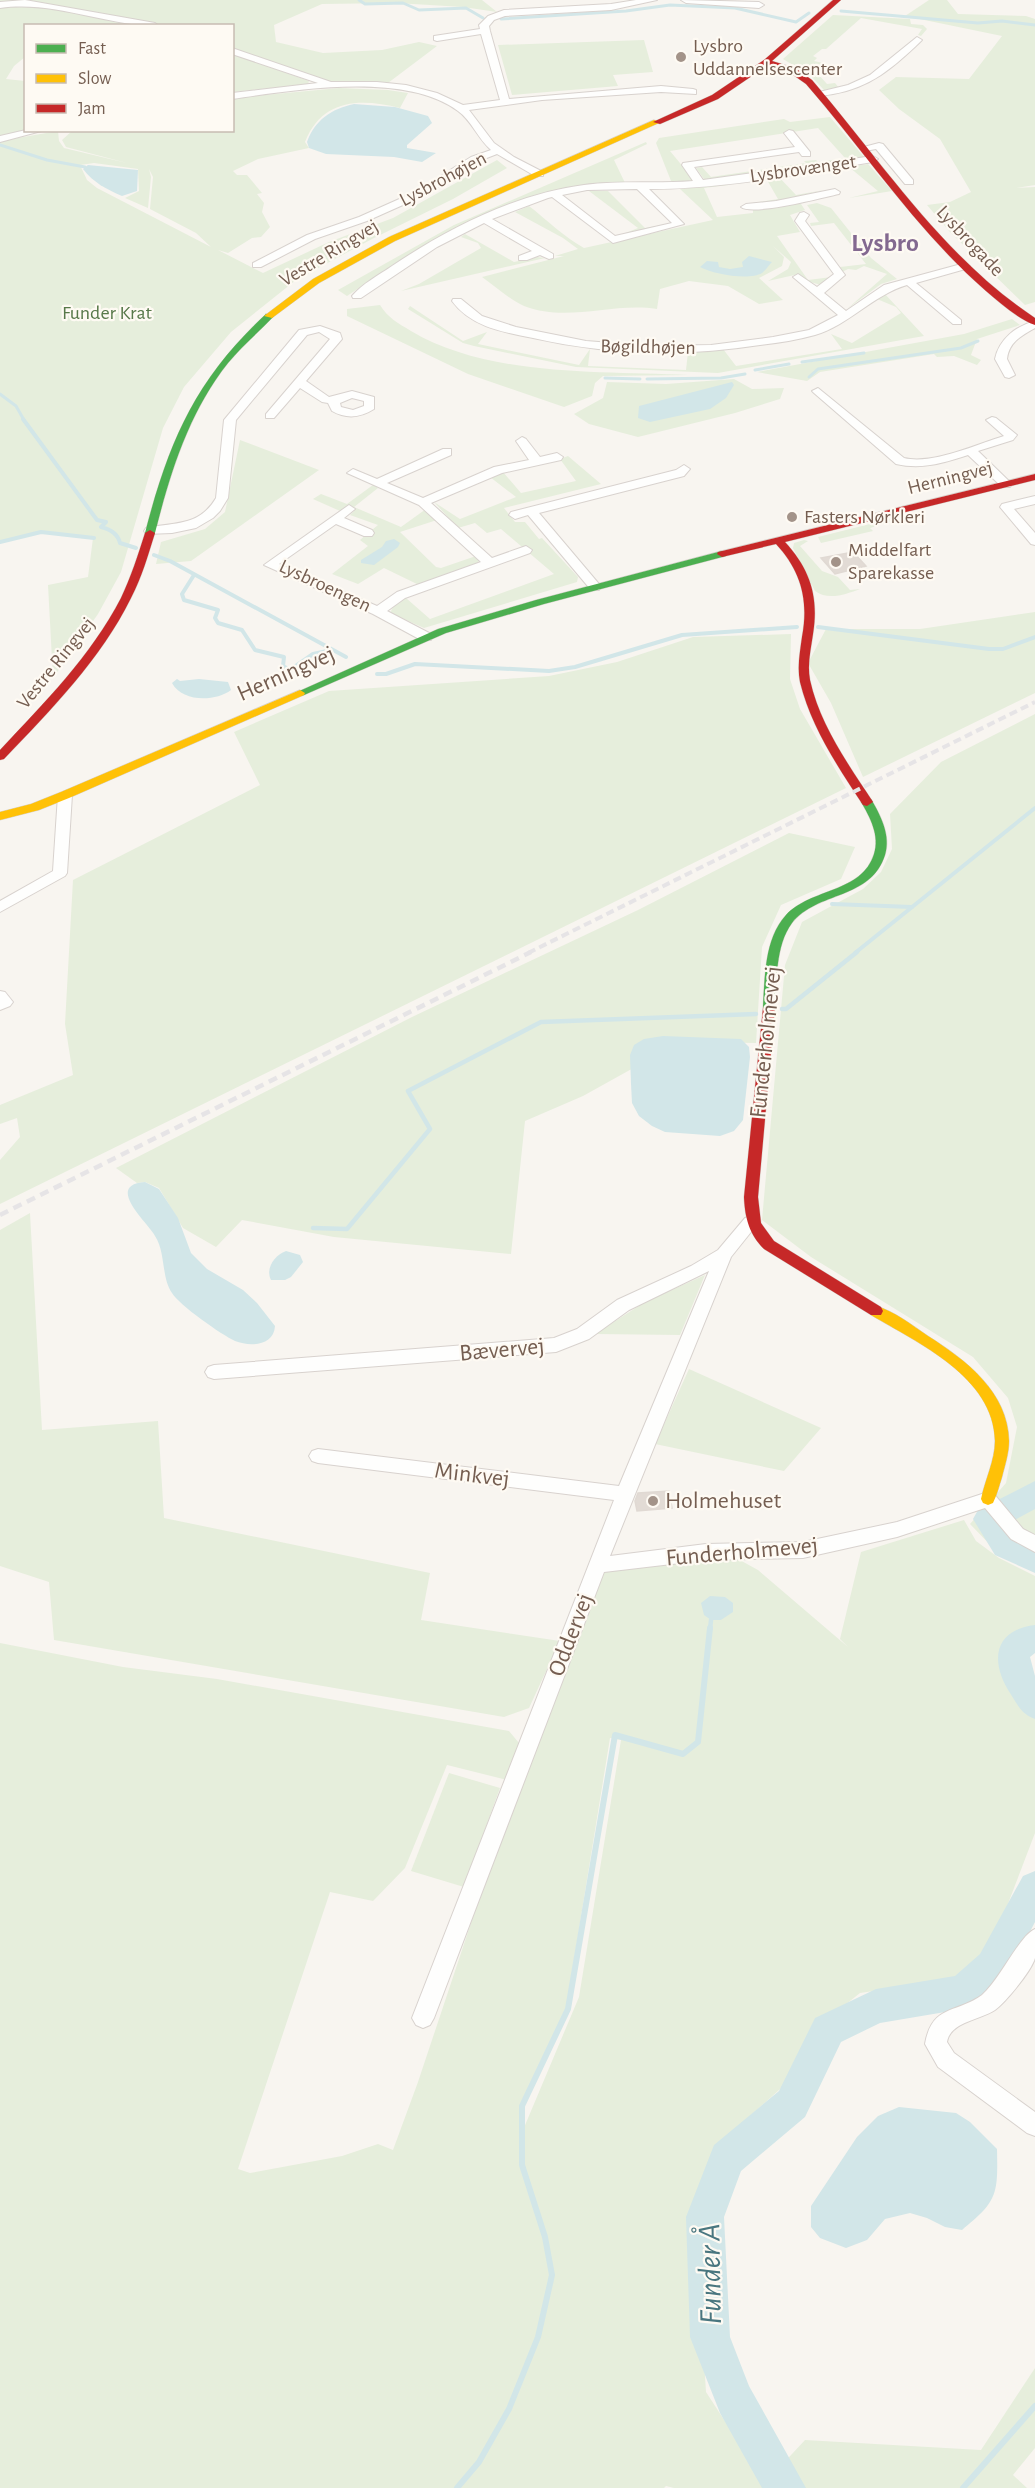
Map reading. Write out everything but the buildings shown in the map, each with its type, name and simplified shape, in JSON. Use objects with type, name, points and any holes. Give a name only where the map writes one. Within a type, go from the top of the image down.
[{"type":"street","points":[[505,101],[484,31],[486,21],[504,13],[611,7],[650,0]]},
{"type":"street","points":[[686,0],[759,5]]},
{"type":"street","name":"Vestre Ringvej","points":[[0,757],[64,690],[108,633],[131,592],[178,434],[210,376],[244,336],[307,285],[346,261],[392,238],[649,128],[715,97],[767,62],[837,0]]},
{"type":"street","points":[[0,5],[21,2],[151,24]]},
{"type":"street","points":[[437,38],[484,31]]},
{"type":"street","points":[[820,93],[846,90],[874,79],[917,40]]},
{"type":"street","name":"Lysbrohøjen","points":[[234,52],[332,84]]},
{"type":"street","name":"Lysbrogade","points":[[767,62],[784,66],[802,75],[820,93],[928,226],[965,266],[998,299],[1035,323]]},
{"type":"street","name":"Lysbrohøjen","points":[[234,96],[332,84],[404,88],[433,96],[462,108],[497,151],[539,174]]},
{"type":"street","points":[[462,108],[505,101],[661,89],[693,92]]},
{"type":"street","points":[[0,139],[31,132]]},
{"type":"street","name":"Lysbrovænget","points":[[789,133],[811,160]]},
{"type":"street","name":"Lysbrogade","points":[[869,154],[879,147],[909,182]]},
{"type":"street","name":"Lysbrovænget","points":[[701,184],[687,165],[801,149]]},
{"type":"street","name":"Lysbrohøjen","points":[[258,265],[311,237],[363,219],[420,194],[475,159],[497,151]]},
{"type":"street","name":"Lysbrovænget","points":[[741,197],[869,154]]},
{"type":"street","points":[[886,175],[901,173]]},
{"type":"street","name":"Lysbrovænget","points":[[357,296],[372,290],[404,261],[485,219],[528,201],[577,188],[701,184],[741,197],[776,204],[834,191]]},
{"type":"street","points":[[555,194],[612,240],[679,224],[641,187]]},
{"type":"street","points":[[804,215],[800,221],[840,275],[818,292]]},
{"type":"street","points":[[485,219],[545,254],[523,258]]},
{"type":"street","name":"Bøgildhøjen","points":[[457,301],[464,311],[474,317],[501,327],[577,343],[630,349],[675,350],[758,343],[813,332],[846,316],[888,286],[965,266]]},
{"type":"street","points":[[798,277],[846,316]]},
{"type":"street","points":[[908,281],[957,322]]},
{"type":"street","points":[[1009,375],[1001,359],[1005,344],[1035,323]]},
{"type":"street","points":[[150,531],[194,525],[208,518],[217,509],[222,498],[230,420],[303,332],[320,329],[336,335],[336,339],[270,416]]},
{"type":"street","points":[[300,382],[326,400],[336,400]]},
{"type":"street","points":[[818,391],[900,461],[909,465],[921,464],[1009,438],[1011,435],[992,420]]},
{"type":"street","points":[[522,441],[537,462]]},
{"type":"street","points":[[970,450],[1006,484]]},
{"type":"street","points":[[377,483],[447,452]]},
{"type":"street","points":[[423,502],[498,470],[557,457]]},
{"type":"street","points":[[515,515],[680,473],[684,469]]},
{"type":"street","points":[[353,473],[423,502],[490,563]]},
{"type":"street","name":"Herningvej","points":[[0,816],[35,807],[65,795],[426,637],[595,587],[1035,477]]},
{"type":"street","name":"Herningvej","points":[[1035,500],[1006,507],[1035,541]]},
{"type":"street","name":"Lysbroengen","points":[[349,509],[270,565],[378,611],[426,637]]},
{"type":"street","points":[[531,511],[595,587]]},
{"type":"street","points":[[334,519],[368,533]]},
{"type":"street","name":"Funderholmevej","points":[[751,1222],[751,1197],[776,941],[785,924],[800,909],[855,884],[869,873],[879,860],[881,842],[880,831],[874,817],[807,690],[803,668],[812,601],[803,575],[778,540]]},
{"type":"street","name":"Lysbroengen","points":[[378,611],[401,595],[526,550]]},
{"type":"street","name":"Vestre Ringvej","points":[[0,749],[29,727]]},
{"type":"street","points":[[0,907],[60,873],[65,795]]},
{"type":"street","points":[[0,996],[5,1002],[0,1005]]},
{"type":"street","points":[[751,1222],[761,1239],[769,1245],[942,1352],[975,1378],[992,1399],[1000,1421],[1002,1441],[988,1499],[1017,1534],[1035,1544]]},
{"type":"street","name":"Bævervej","points":[[214,1372],[556,1345],[583,1334],[623,1305],[698,1270],[724,1254],[751,1222]]},
{"type":"street","name":"Oddervej","points":[[423,2018],[625,1494],[724,1254]]},
{"type":"street","name":"Minkvej","points":[[318,1456],[625,1494]]},
{"type":"street","name":"Funderholmevej","points":[[598,1565],[720,1551],[801,1551],[954,1512],[988,1499]]},
{"type":"street","points":[[1035,1940],[1012,1976],[989,2002],[946,2022],[938,2032],[936,2044],[946,2060],[1035,2124]]},
{"type":"green space","points":[[0,0],[482,0],[497,12],[463,7],[396,3],[322,4],[274,25],[276,42],[323,53],[382,50],[419,42],[437,46],[384,86],[332,84],[234,51],[234,24],[24,24],[24,58],[14,66],[6,79],[24,81],[24,131],[0,139]]},
{"type":"green space","points":[[929,0],[947,0],[958,14],[1026,16],[1035,19],[1035,185],[1016,188],[1035,187],[1035,302],[1025,305],[950,232],[927,205],[950,202],[971,192],[940,139],[899,109],[879,90],[896,77],[969,79],[1002,36],[905,16]]},
{"type":"green space","points":[[833,15],[910,19],[911,24],[923,25],[927,29],[921,36],[918,35],[922,29],[861,18],[826,49],[822,49],[813,56],[817,58],[814,61],[827,64],[817,73],[827,84],[835,83],[839,88],[824,90],[811,76],[783,59]]},
{"type":"green space","points":[[644,40],[653,72],[613,75],[618,86],[512,95],[498,45]]},
{"type":"green space","points":[[234,54],[309,81],[308,84],[234,92]]},
{"type":"green space","name":"Funder Krat","points":[[339,88],[408,93],[400,108],[357,103],[332,110],[321,117],[312,128],[305,142],[309,148],[258,159],[233,171],[237,175],[247,175],[262,193],[257,194],[264,203],[262,212],[270,227],[261,237],[252,238],[228,253],[218,250],[263,273],[329,242],[393,218],[497,160],[507,168],[453,199],[296,280],[231,332],[184,387],[163,428],[121,572],[98,614],[53,678],[48,585],[88,577],[93,538],[41,532],[0,542],[0,141],[58,132],[59,141],[64,148],[127,163],[66,147],[62,140],[71,132],[234,132],[234,98]],"holes":[[[94,163],[138,169],[139,191],[125,198],[148,208],[151,177],[149,169],[153,177],[150,209],[196,233],[211,247],[97,188],[87,180],[80,165]]]},
{"type":"green space","points":[[830,117],[864,157],[708,180],[704,179],[696,168],[702,167],[711,177],[806,163],[804,161],[816,160],[818,162],[845,158],[818,128],[670,151],[694,180],[675,183],[671,181],[656,143],[659,138],[784,119],[790,122]]},
{"type":"green space","points":[[646,142],[647,144],[614,160],[626,185],[576,186],[524,200],[431,243],[347,296],[338,290],[454,225]]},
{"type":"green space","points":[[868,164],[892,191],[849,198],[878,191],[849,167]]},
{"type":"green space","points":[[778,176],[796,195],[824,190],[773,202],[752,203],[778,199],[767,180],[742,182]]},
{"type":"green space","points":[[729,185],[704,188],[717,217],[753,213],[753,209],[793,203],[801,204],[805,210],[790,215],[800,232],[777,236],[808,280],[832,277],[821,285],[810,282],[799,274],[768,281],[788,269],[791,262],[773,246],[784,257],[782,266],[759,278],[783,300],[759,304],[728,286],[689,281],[660,289],[657,309],[623,308],[557,313],[524,306],[482,277],[564,256],[555,256],[578,249],[563,238],[515,212],[529,206],[584,248],[713,220],[680,189]]},
{"type":"green space","points":[[589,191],[608,191],[645,228],[672,223],[618,236],[638,228]]},
{"type":"green space","points":[[817,203],[831,208],[871,258],[897,279],[881,284],[847,309],[887,274],[864,266],[842,272],[840,267],[866,264],[834,223],[811,226],[810,223],[819,222],[807,205]]},
{"type":"green space","points":[[465,234],[514,262],[537,257],[545,258],[401,291],[419,284],[481,248],[478,243],[461,237]]},
{"type":"green space","points":[[884,293],[924,336],[718,373],[576,367],[474,346],[463,343],[408,309],[410,306],[463,341],[487,332],[478,344],[579,365],[590,349],[588,366],[686,370],[688,352],[723,349],[736,366],[842,349],[831,334],[852,343],[901,313],[896,307],[877,299]]},
{"type":"green space","points":[[380,305],[390,317],[411,331],[441,346],[475,357],[546,369],[688,375],[603,376],[595,383],[592,396],[564,407],[468,374],[347,316],[347,309]]},
{"type":"green space","points":[[1012,319],[1020,325],[977,339],[971,355],[981,360],[977,365],[954,356],[937,357],[934,354],[820,372],[807,381],[757,372],[964,334]]},
{"type":"green space","points":[[734,379],[752,389],[784,388],[780,399],[735,413],[638,437],[589,424],[574,414],[603,398],[607,382],[666,384]]},
{"type":"green space","points":[[240,440],[319,470],[191,561],[156,564],[161,542],[205,529],[225,512]]},
{"type":"green space","points":[[568,456],[601,484],[504,508],[515,522],[525,522],[539,539],[542,538],[578,577],[577,582],[424,628],[390,613],[394,605],[406,598],[430,619],[554,574],[501,529],[487,533],[475,523],[458,528],[434,502],[460,519],[516,497],[490,477],[503,472],[521,493],[576,481],[560,459]]},
{"type":"green space","points":[[373,485],[378,488],[354,507],[401,527],[426,509],[437,520],[400,532],[436,567],[441,568],[476,556],[479,559],[478,564],[419,585],[384,568],[358,584],[332,574],[368,546],[360,540],[378,525],[350,515],[354,511],[347,507],[340,511],[313,499],[321,494],[347,504]]},
{"type":"green space","points":[[890,519],[892,521],[870,528],[873,531],[821,543],[818,537]]},
{"type":"green space","points":[[808,541],[800,546],[822,571],[838,577],[850,590],[860,589],[832,596],[815,591],[793,548],[794,543]]},
{"type":"green space","points":[[1035,612],[1035,693],[863,777],[831,703],[808,663],[826,629],[920,629]]},
{"type":"green space","points":[[791,634],[790,679],[800,709],[846,788],[0,1204],[0,1160],[20,1137],[17,1118],[0,1124],[0,1105],[73,1075],[65,1024],[73,880],[260,785],[234,732],[329,691],[549,676],[617,662],[693,637]]},
{"type":"green space","points":[[1035,714],[1035,1569],[999,1554],[970,1524],[1006,1483],[1017,1427],[1008,1398],[973,1357],[811,1257],[762,1220],[785,965],[802,922],[863,889],[881,872],[892,849],[890,814],[941,762]]},
{"type":"green space","points":[[789,833],[855,847],[841,879],[781,905],[762,947],[756,1043],[641,1041],[637,1066],[583,1096],[525,1121],[511,1254],[334,1237],[242,1220],[216,1247],[183,1228],[159,1188],[145,1182],[137,1183],[116,1168],[412,1017],[638,910]]},
{"type":"green space","points":[[30,1213],[42,1430],[158,1421],[164,1518],[430,1573],[421,1620],[560,1641],[529,1708],[504,1717],[54,1640],[49,1582],[0,1566],[0,1230]]},
{"type":"green space","points":[[705,1275],[680,1335],[595,1334],[645,1302]]},
{"type":"green space","points":[[689,1369],[821,1428],[784,1471],[655,1444]]},
{"type":"green space","points":[[964,1520],[976,1541],[999,1558],[1035,1576],[1035,1629],[1023,1631],[1015,1636],[1003,1655],[1009,1679],[1035,1716],[1035,1833],[985,1964],[964,1978],[860,1993],[809,2034],[788,2082],[732,2132],[705,2180],[696,2231],[706,2392],[765,2483],[805,2440],[981,2450],[1035,2368],[1035,2448],[1013,2475],[1027,2488],[674,2488],[666,2486],[664,2488],[0,2488],[0,1643],[123,1667],[217,1679],[509,1731],[519,1743],[507,1780],[447,1765],[405,1868],[373,1901],[330,1892],[238,2169],[250,2173],[342,2156],[378,2144],[393,2150],[418,2082],[523,1767],[602,1572],[727,1553],[758,1570],[848,1647],[840,1639],[861,1552]],"holes":[[[610,1738],[621,1740],[579,1997],[523,2130],[520,2109],[566,2009]]]},
{"type":"green space","points":[[449,1773],[500,1788],[464,1887],[411,1871]]},
{"type":"shaded area","points":[[354,104],[395,107],[428,116],[432,123],[407,145],[407,148],[436,153],[422,162],[394,157],[326,154],[309,148],[307,142],[310,134],[319,122],[331,112]]},
{"type":"shaded area","points":[[88,165],[138,170],[137,191],[122,196],[106,188],[91,178],[83,169]]},
{"type":"shaded area","points":[[749,256],[772,262],[762,273],[749,276],[722,274],[700,267],[707,261],[718,262],[719,267],[730,269],[743,267],[742,262]]},
{"type":"shaded area","points":[[732,382],[734,385],[726,398],[710,409],[650,422],[638,418],[639,406]]},
{"type":"shaded area","points":[[394,539],[400,543],[398,547],[374,565],[361,563],[361,560],[382,547],[386,541]]},
{"type":"shaded area","points":[[177,679],[180,681],[199,679],[228,682],[231,690],[216,697],[191,697],[183,694],[172,683]]},
{"type":"shaded area","points":[[663,1036],[741,1039],[749,1047],[750,1057],[743,1120],[734,1131],[720,1136],[665,1132],[639,1116],[632,1103],[630,1055],[634,1045],[644,1039]]},
{"type":"shaded area","points":[[145,1182],[159,1189],[178,1218],[191,1253],[207,1269],[243,1290],[257,1303],[275,1326],[270,1338],[254,1344],[235,1341],[201,1319],[176,1298],[166,1280],[161,1250],[155,1236],[128,1197],[128,1190],[133,1185]]},
{"type":"shaded area","points":[[286,1251],[300,1255],[303,1262],[291,1277],[285,1280],[271,1280],[269,1271],[272,1262]]},
{"type":"shaded area","points":[[710,1596],[725,1597],[733,1603],[733,1612],[721,1620],[711,1620],[704,1615],[701,1603]]},
{"type":"shaded area","points":[[899,2107],[956,2113],[970,2122],[997,2149],[996,2187],[989,2203],[962,2230],[945,2227],[910,2213],[885,2219],[867,2240],[846,2248],[820,2238],[811,2227],[811,2206],[857,2137],[878,2116]]},
{"type":"waterway","points":[[359,0],[365,4],[403,3],[419,10],[466,8],[483,18]]},
{"type":"waterway","points":[[501,19],[626,11],[670,5],[735,8],[796,22],[809,13]]},
{"type":"waterway","points":[[841,11],[978,23],[1002,21],[1035,25]]},
{"type":"waterway","points":[[0,145],[47,160],[85,167]]},
{"type":"waterway","points":[[809,377],[818,369],[961,348],[978,341]]},
{"type":"waterway","points":[[802,362],[864,353]]},
{"type":"waterway","points":[[755,370],[789,364]]},
{"type":"waterway","points":[[647,379],[721,378],[745,374]]},
{"type":"waterway","points":[[605,378],[640,379]]},
{"type":"waterway","points":[[0,394],[16,406],[24,420]]},
{"type":"waterway","points":[[23,419],[97,520],[106,522],[101,527],[113,532],[120,543],[136,548]]},
{"type":"waterway","points":[[0,542],[41,532],[94,538]]},
{"type":"waterway","points":[[154,555],[170,561],[346,657]]},
{"type":"waterway","points":[[194,575],[182,594],[184,600],[218,610],[215,618],[218,623],[242,630],[255,650],[284,657],[283,666],[290,670],[313,654],[332,650]]},
{"type":"waterway","points":[[377,674],[386,674],[415,664],[549,671],[575,667],[682,635],[797,627]]},
{"type":"waterway","points":[[818,627],[989,649],[1003,649],[1035,637]]},
{"type":"waterway","points":[[855,953],[1035,808]]},
{"type":"waterway","points":[[832,904],[912,907]]},
{"type":"waterway","points":[[782,1009],[786,1009],[857,952]]},
{"type":"waterway","points":[[313,1228],[347,1229],[430,1129],[408,1091],[541,1022],[756,1014]]},
{"type":"waterway","name":"Funder Å","points":[[1035,1494],[989,1519],[1006,1546],[1035,1560]]},
{"type":"waterway","points":[[710,1630],[711,1620]]},
{"type":"waterway","points":[[457,2488],[479,2462],[509,2409],[538,2337],[552,2275],[545,2237],[522,2165],[522,2106],[568,2009],[615,1735],[683,1754],[698,1742],[710,1628]]},
{"type":"waterway","name":"Funder Å","points":[[1035,1639],[1026,1640],[1013,1652],[1017,1676],[1035,1704]]},
{"type":"waterway","name":"Funder Å","points":[[785,2488],[734,2399],[710,2337],[705,2217],[727,2158],[792,2104],[828,2030],[876,2006],[963,1992],[993,1966],[1035,1887]]},
{"type":"waterway","points":[[963,2488],[1035,2406]]},
{"type":"railway","points":[[528,953],[1035,702]]},
{"type":"railway","points":[[0,1215],[531,952]]},
{"type":"traffic: fast","points":[[150,533],[168,471],[191,414],[224,363],[269,316]]},
{"type":"traffic: fast","points":[[300,693],[442,631],[540,602],[722,554]]},
{"type":"traffic: fast","points":[[769,1008],[775,950],[789,919],[813,902],[856,884],[876,865],[881,850],[881,837],[876,819],[867,802]]},
{"type":"traffic: slow","points":[[269,316],[316,281],[392,239],[657,122]]},
{"type":"traffic: slow","points":[[0,816],[35,807],[65,795],[300,693]]},
{"type":"traffic: slow","points":[[876,1311],[957,1363],[990,1398],[999,1418],[1002,1441],[988,1499]]},
{"type":"traffic: jam","points":[[657,122],[715,97],[767,62],[837,0]]},
{"type":"traffic: jam","points":[[767,62],[792,70],[809,82],[943,244],[972,274],[1003,300],[1035,322]]},
{"type":"traffic: jam","points":[[722,554],[1035,477]]},
{"type":"traffic: jam","points":[[0,757],[70,681],[110,627],[140,567],[150,533]]},
{"type":"traffic: jam","points":[[778,540],[802,572],[809,595],[810,620],[804,669],[809,696],[822,728],[867,802]]},
{"type":"traffic: jam","points":[[769,1008],[751,1197],[754,1223],[759,1234],[769,1245],[876,1311]]},
{"type":"place","name":"Lysbro Uddannelsescenter","points":[[681,57]]},
{"type":"place","name":"Fasters Nørkleri","points":[[792,517]]},
{"type":"place","name":"Middelfart Sparekasse","points":[[836,562]]},
{"type":"place","name":"Holmehuset","points":[[653,1501]]},
{"type":"district","name":"Lysbro","points":[[885,243]]}]
